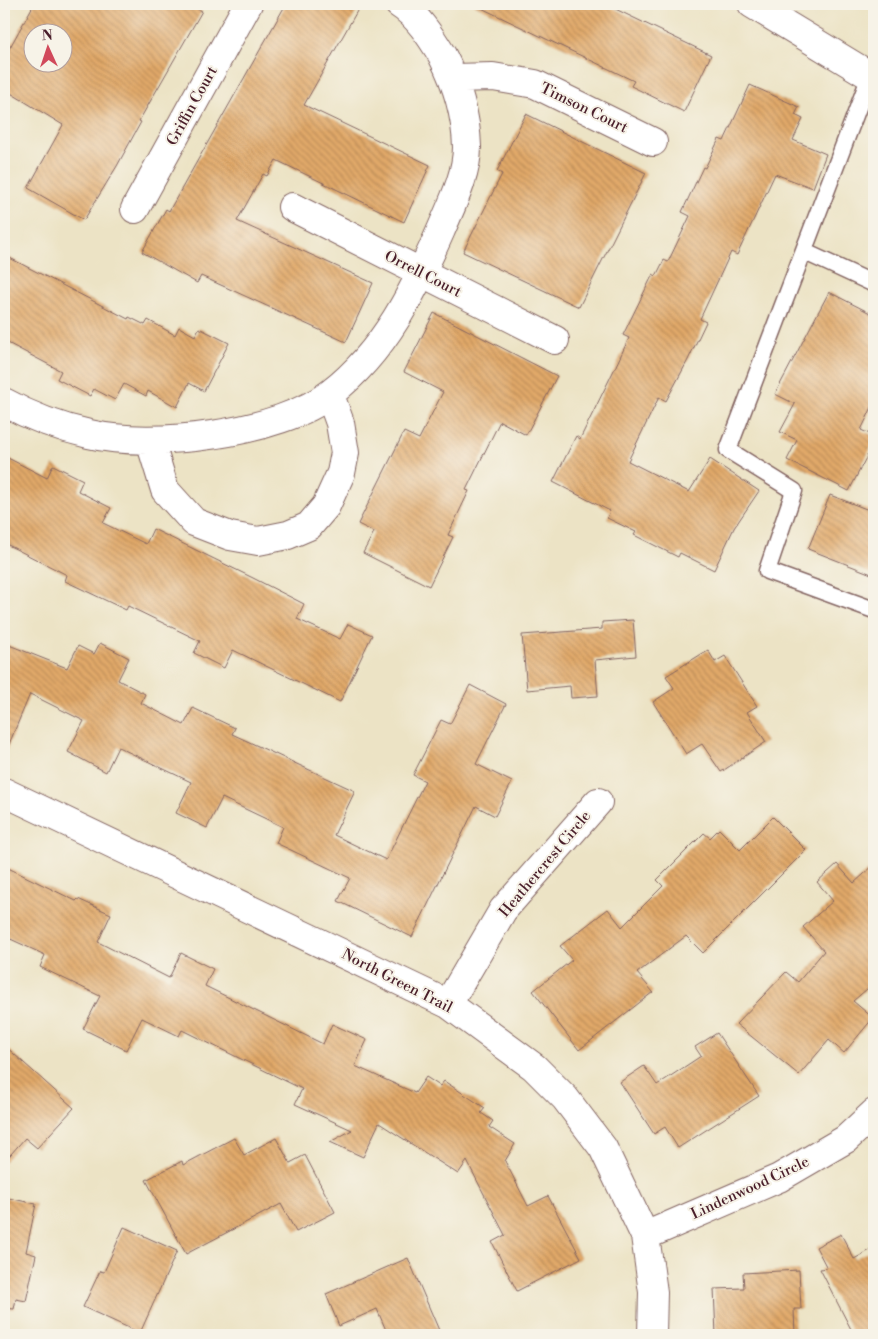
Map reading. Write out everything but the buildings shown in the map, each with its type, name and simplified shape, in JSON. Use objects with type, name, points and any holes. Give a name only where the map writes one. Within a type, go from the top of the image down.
[{"type":"street","name":"Griffin Court","points":[[135,209],[248,4]]},
{"type":"street","points":[[4,402],[32,418],[90,434],[150,440],[247,428],[288,417],[330,395],[370,357],[392,326],[422,273],[457,194],[467,148],[464,115],[454,78],[434,41],[408,10],[399,4]]},
{"type":"street","points":[[752,4],[872,77]]},
{"type":"street","name":"Timson Court","points":[[454,78],[493,77],[535,84],[653,142]]},
{"type":"street","name":"Orrell Court","points":[[292,207],[555,340]]},
{"type":"street","points":[[150,440],[165,490],[194,522],[230,536],[258,541],[288,535],[310,526],[326,506],[341,473],[345,453],[340,423],[330,395]]},
{"type":"street","name":"North Green Trail","points":[[4,792],[448,1004],[534,1067],[566,1098],[603,1148],[645,1236],[652,1292],[652,1335]]},
{"type":"street","name":"Heathercrest Circle","points":[[448,1004],[503,910],[598,802]]},
{"type":"street","name":"Lindenwood Circle","points":[[645,1236],[779,1178],[846,1140],[874,1113]]},
{"type":"lane","points":[[872,77],[728,450],[794,491],[767,571],[874,610]]},
{"type":"lane","points":[[804,252],[874,284]]}]
